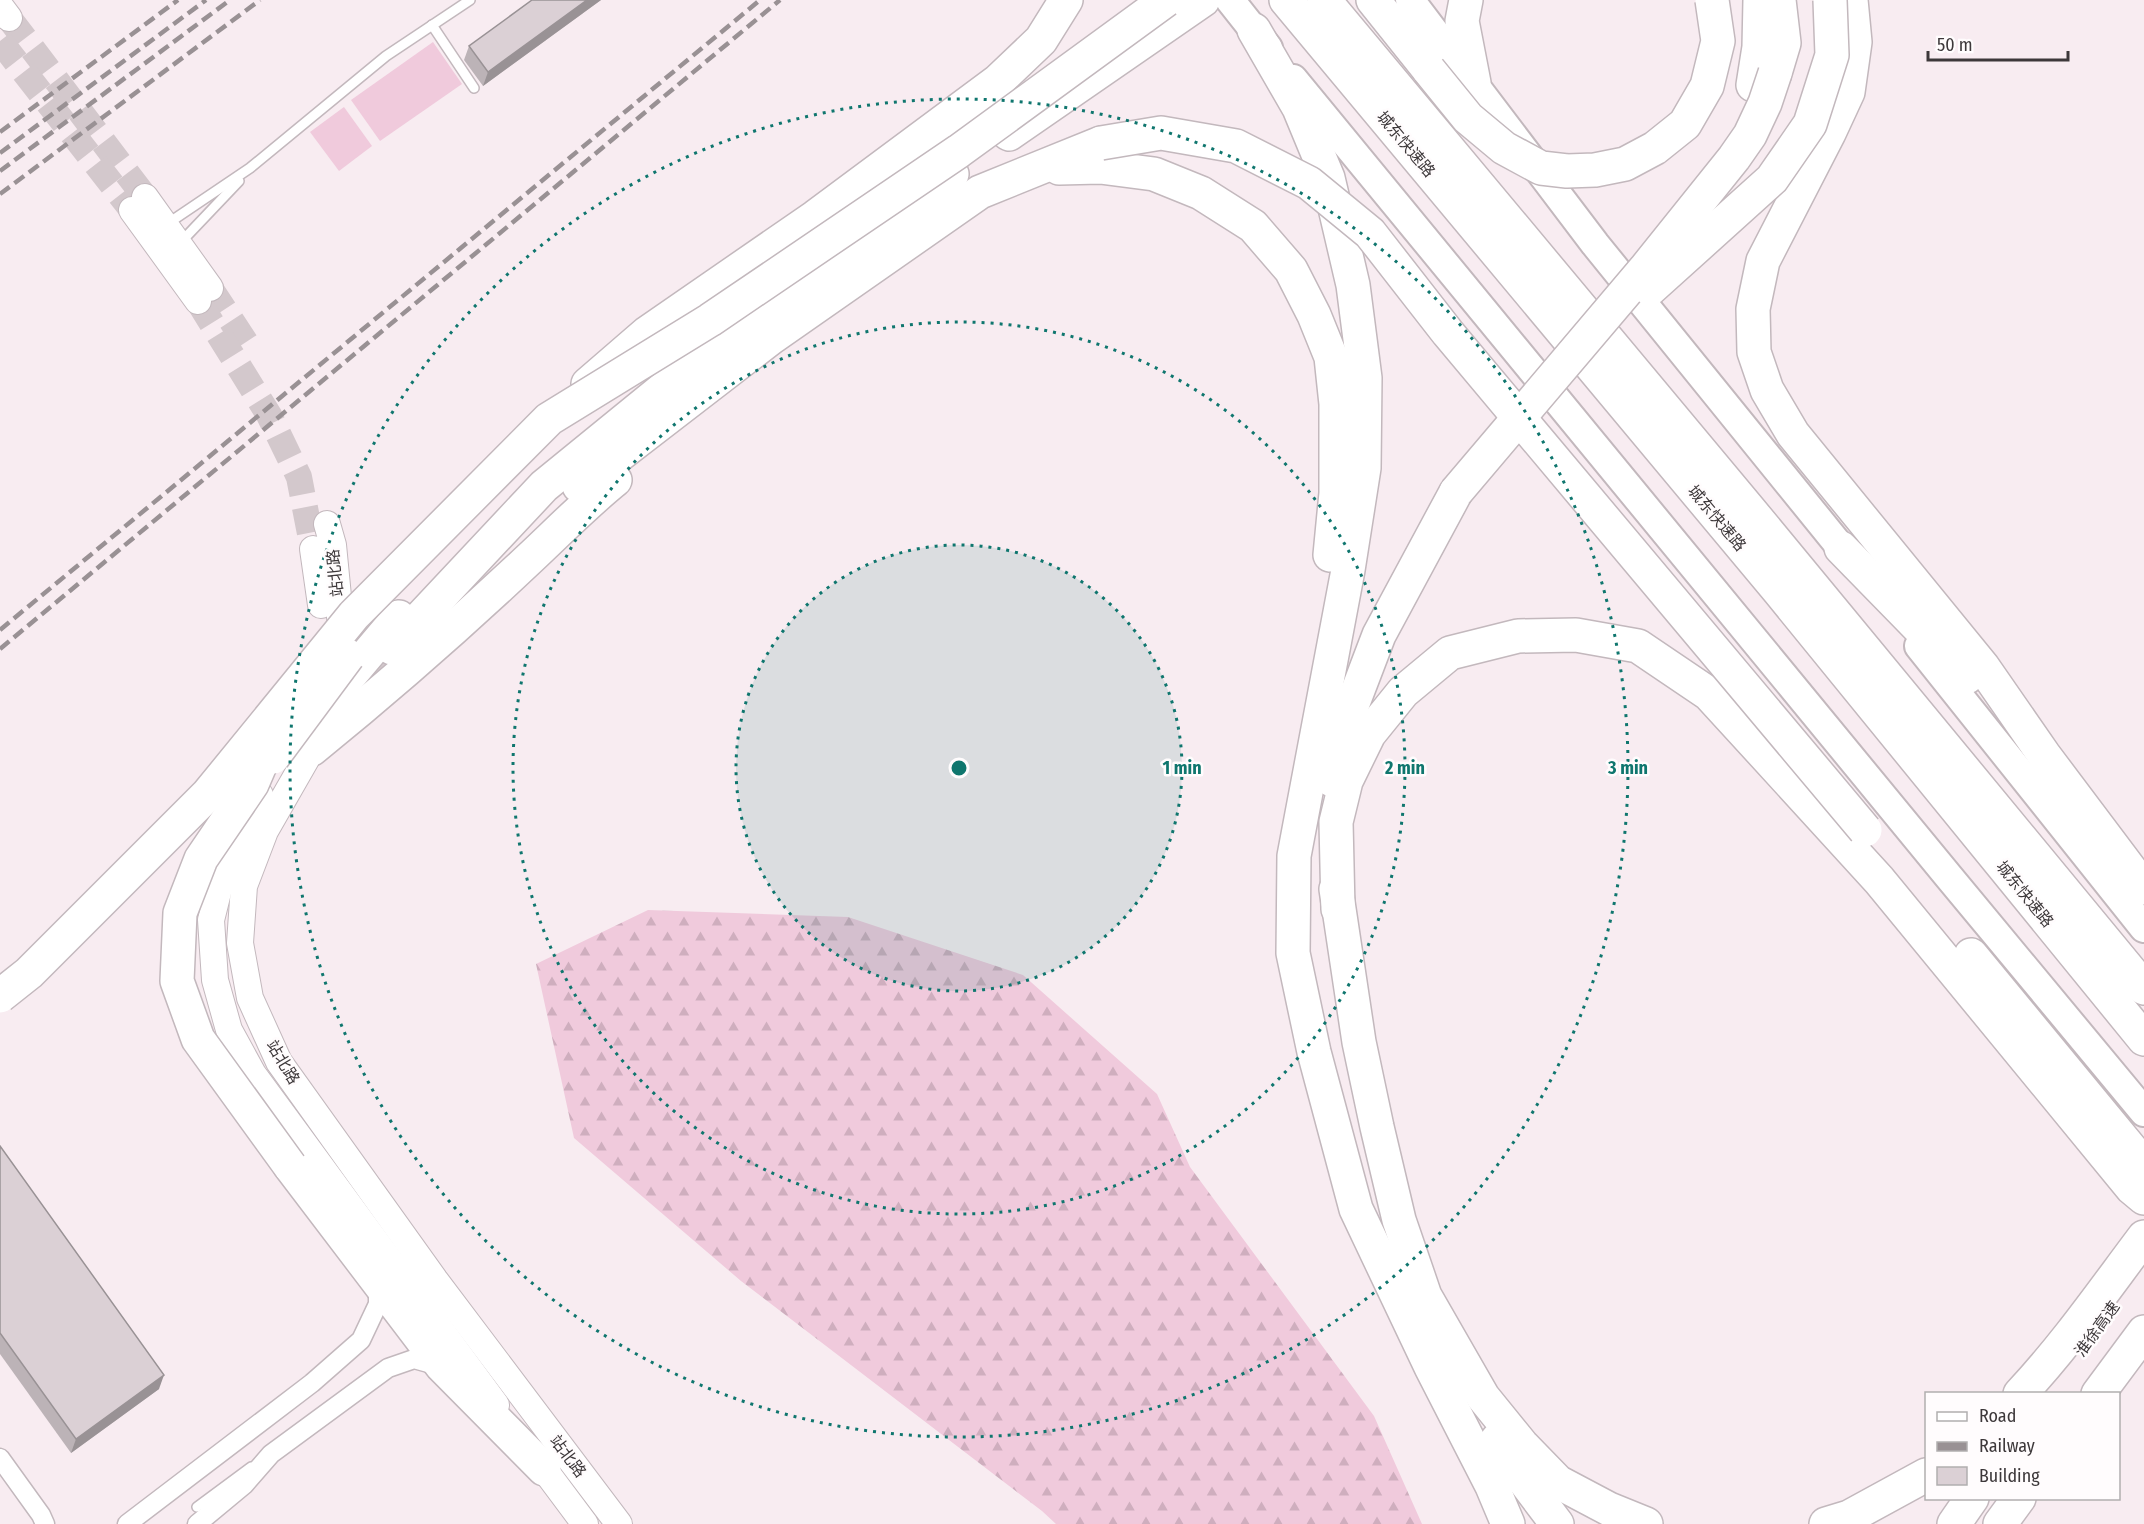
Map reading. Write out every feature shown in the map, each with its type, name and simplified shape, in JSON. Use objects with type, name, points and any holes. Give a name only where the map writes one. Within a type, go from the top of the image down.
[{"type":"highway","points":[[0,996],[29,973],[208,794],[354,615],[549,419],[647,333],[815,217],[998,81],[1041,40],[1066,0]]},
{"type":"highway","points":[[549,419],[690,332],[959,151],[1166,0]]},
{"type":"highway","points":[[1203,0],[972,159],[706,354],[544,486],[392,648],[576,488],[771,338],[980,192],[1101,143],[1161,133],[1236,146],[1309,183],[1370,233],[1448,333],[2144,1165]]},
{"type":"highway","name":"城东快速路","points":[[1286,0],[1779,591],[2144,1039]]},
{"type":"highway","name":"城东快速路","points":[[1324,0],[1748,508],[2144,988]]},
{"type":"highway","points":[[1373,0],[1468,118],[1504,148],[1541,168],[1567,171],[1595,170],[1625,164],[1655,148],[1685,124],[1707,87],[1718,41],[1712,0]]},
{"type":"highway","points":[[1466,0],[1462,21],[1474,83]]},
{"type":"highway","points":[[1646,1524],[1609,1509],[1558,1482],[1522,1445],[1483,1397],[1425,1296],[1399,1220],[1359,1042],[1338,909],[1329,797],[1339,740],[1379,635],[1447,490],[1546,383],[1652,260],[1750,135],[1765,103],[1759,47],[1760,0]]},
{"type":"highway","points":[[1314,748],[1373,607],[1447,490],[1484,426],[1665,216],[1708,162],[1764,79],[1784,43],[1779,0]]},
{"type":"highway","points":[[1546,383],[1772,179],[1810,124],[1832,55],[1830,0]]},
{"type":"highway","points":[[1851,0],[1855,42],[1848,92],[1763,261],[1753,309],[1754,352],[1767,390],[1793,434],[1983,667],[2044,755],[2144,888]]},
{"type":"highway","points":[[1254,30],[1299,108],[1328,178],[1353,285],[1365,378],[1364,468],[1294,856],[1293,953],[1314,1052],[1356,1209],[1431,1367],[1492,1486],[1508,1524]]},
{"type":"highway","points":[[1034,169],[1100,167],[1154,174],[1201,193],[1253,226],[1291,270],[1314,315],[1331,357],[1336,404],[1336,493],[1326,606],[1328,676]]},
{"type":"highway","points":[[544,1469],[442,1366],[290,1166],[198,1039],[177,981],[180,913],[201,859],[252,784],[349,654],[434,556],[552,441],[690,332]]},
{"type":"highway","points":[[312,750],[391,684],[529,560],[587,503],[691,420],[771,338]]},
{"type":"highway","points":[[340,687],[415,598],[539,474],[631,396],[726,340]]},
{"type":"highway","points":[[1841,548],[2044,755]]},
{"type":"highway","points":[[252,784],[270,742],[354,615]]},
{"type":"highway","points":[[1338,909],[1336,822],[1346,782],[1369,734],[1403,692],[1450,653],[1518,636],[1576,635],[1638,646],[1709,694],[1880,879],[2132,1188],[2144,1198]]},
{"type":"highway","points":[[2022,1392],[2047,1366],[2071,1350],[2144,1237]]},
{"type":"highway","name":"淮徐高速","points":[[2051,1392],[2071,1350],[2144,1265]]},
{"type":"highway","points":[[1443,1327],[1482,1415],[1514,1467],[1557,1524]]},
{"type":"highway","points":[[2099,1392],[2144,1332]]},
{"type":"highway","points":[[1431,1367],[1514,1497],[1536,1524]]},
{"type":"highway","points":[[1826,1524],[1849,1517],[1925,1476]]},
{"type":"highway","points":[[1954,1524],[1971,1500]]},
{"type":"highway","points":[[2000,1524],[2018,1500]]},
{"type":"highway","points":[[2018,1524],[2025,1500]]},
{"type":"main road","points":[[1230,0],[1926,850],[2144,1112]]},
{"type":"main road","points":[[1410,0],[1595,244],[2144,928]]},
{"type":"street","points":[[138,204],[204,295]]},
{"type":"street","name":"站北路","points":[[327,524],[333,545],[341,627],[340,687],[312,750],[265,831],[244,886],[240,943],[250,998],[279,1062],[435,1280],[620,1524]]},
{"type":"street","name":"站北路","points":[[313,549],[320,587],[326,672],[296,734],[250,812],[224,868],[211,920],[215,980],[229,1030],[252,1074],[585,1524]]},
{"type":"street","points":[[127,1524],[312,1383],[361,1340],[378,1304],[378,1282]]},
{"type":"street","points":[[197,1515],[244,1485],[271,1454],[388,1368],[414,1359],[442,1366]]},
{"type":"street","points":[[0,1458],[45,1524]]},
{"type":"lane","points":[[165,241],[386,56],[470,0]]},
{"type":"lane","points":[[432,26],[474,88]]},
{"type":"lane","points":[[165,241],[250,168]]},
{"type":"green space","points":[[433,42],[462,84],[380,141],[351,100]]},
{"type":"green space","points":[[344,107],[372,146],[339,171],[310,132]]},
{"type":"green space","points":[[648,910],[848,917],[1023,975],[1157,1094],[1190,1167],[1374,1416],[1422,1524],[1056,1524],[741,1281],[574,1138],[536,964]]},
{"type":"building","points":[[532,0],[587,0],[488,72],[469,46]]},
{"type":"building","points":[[0,1146],[164,1375],[76,1439],[0,1333]]},
{"type":"tunnel","points":[[9,18],[145,197]]},
{"type":"tunnel","points":[[0,41],[132,210]]},
{"type":"tunnel","points":[[210,288],[250,349]]},
{"type":"tunnel","points":[[198,301],[269,415],[299,477],[313,549]]},
{"type":"tunnel","points":[[347,716],[392,648]]},
{"type":"railway","points":[[0,132],[178,0]]},
{"type":"railway","points":[[0,153],[206,0]]},
{"type":"railway","points":[[0,171],[230,0]]},
{"type":"railway","points":[[0,194],[260,0]]},
{"type":"railway","points":[[0,630],[760,0]]},
{"type":"railway","points":[[0,649],[780,0]]}]
